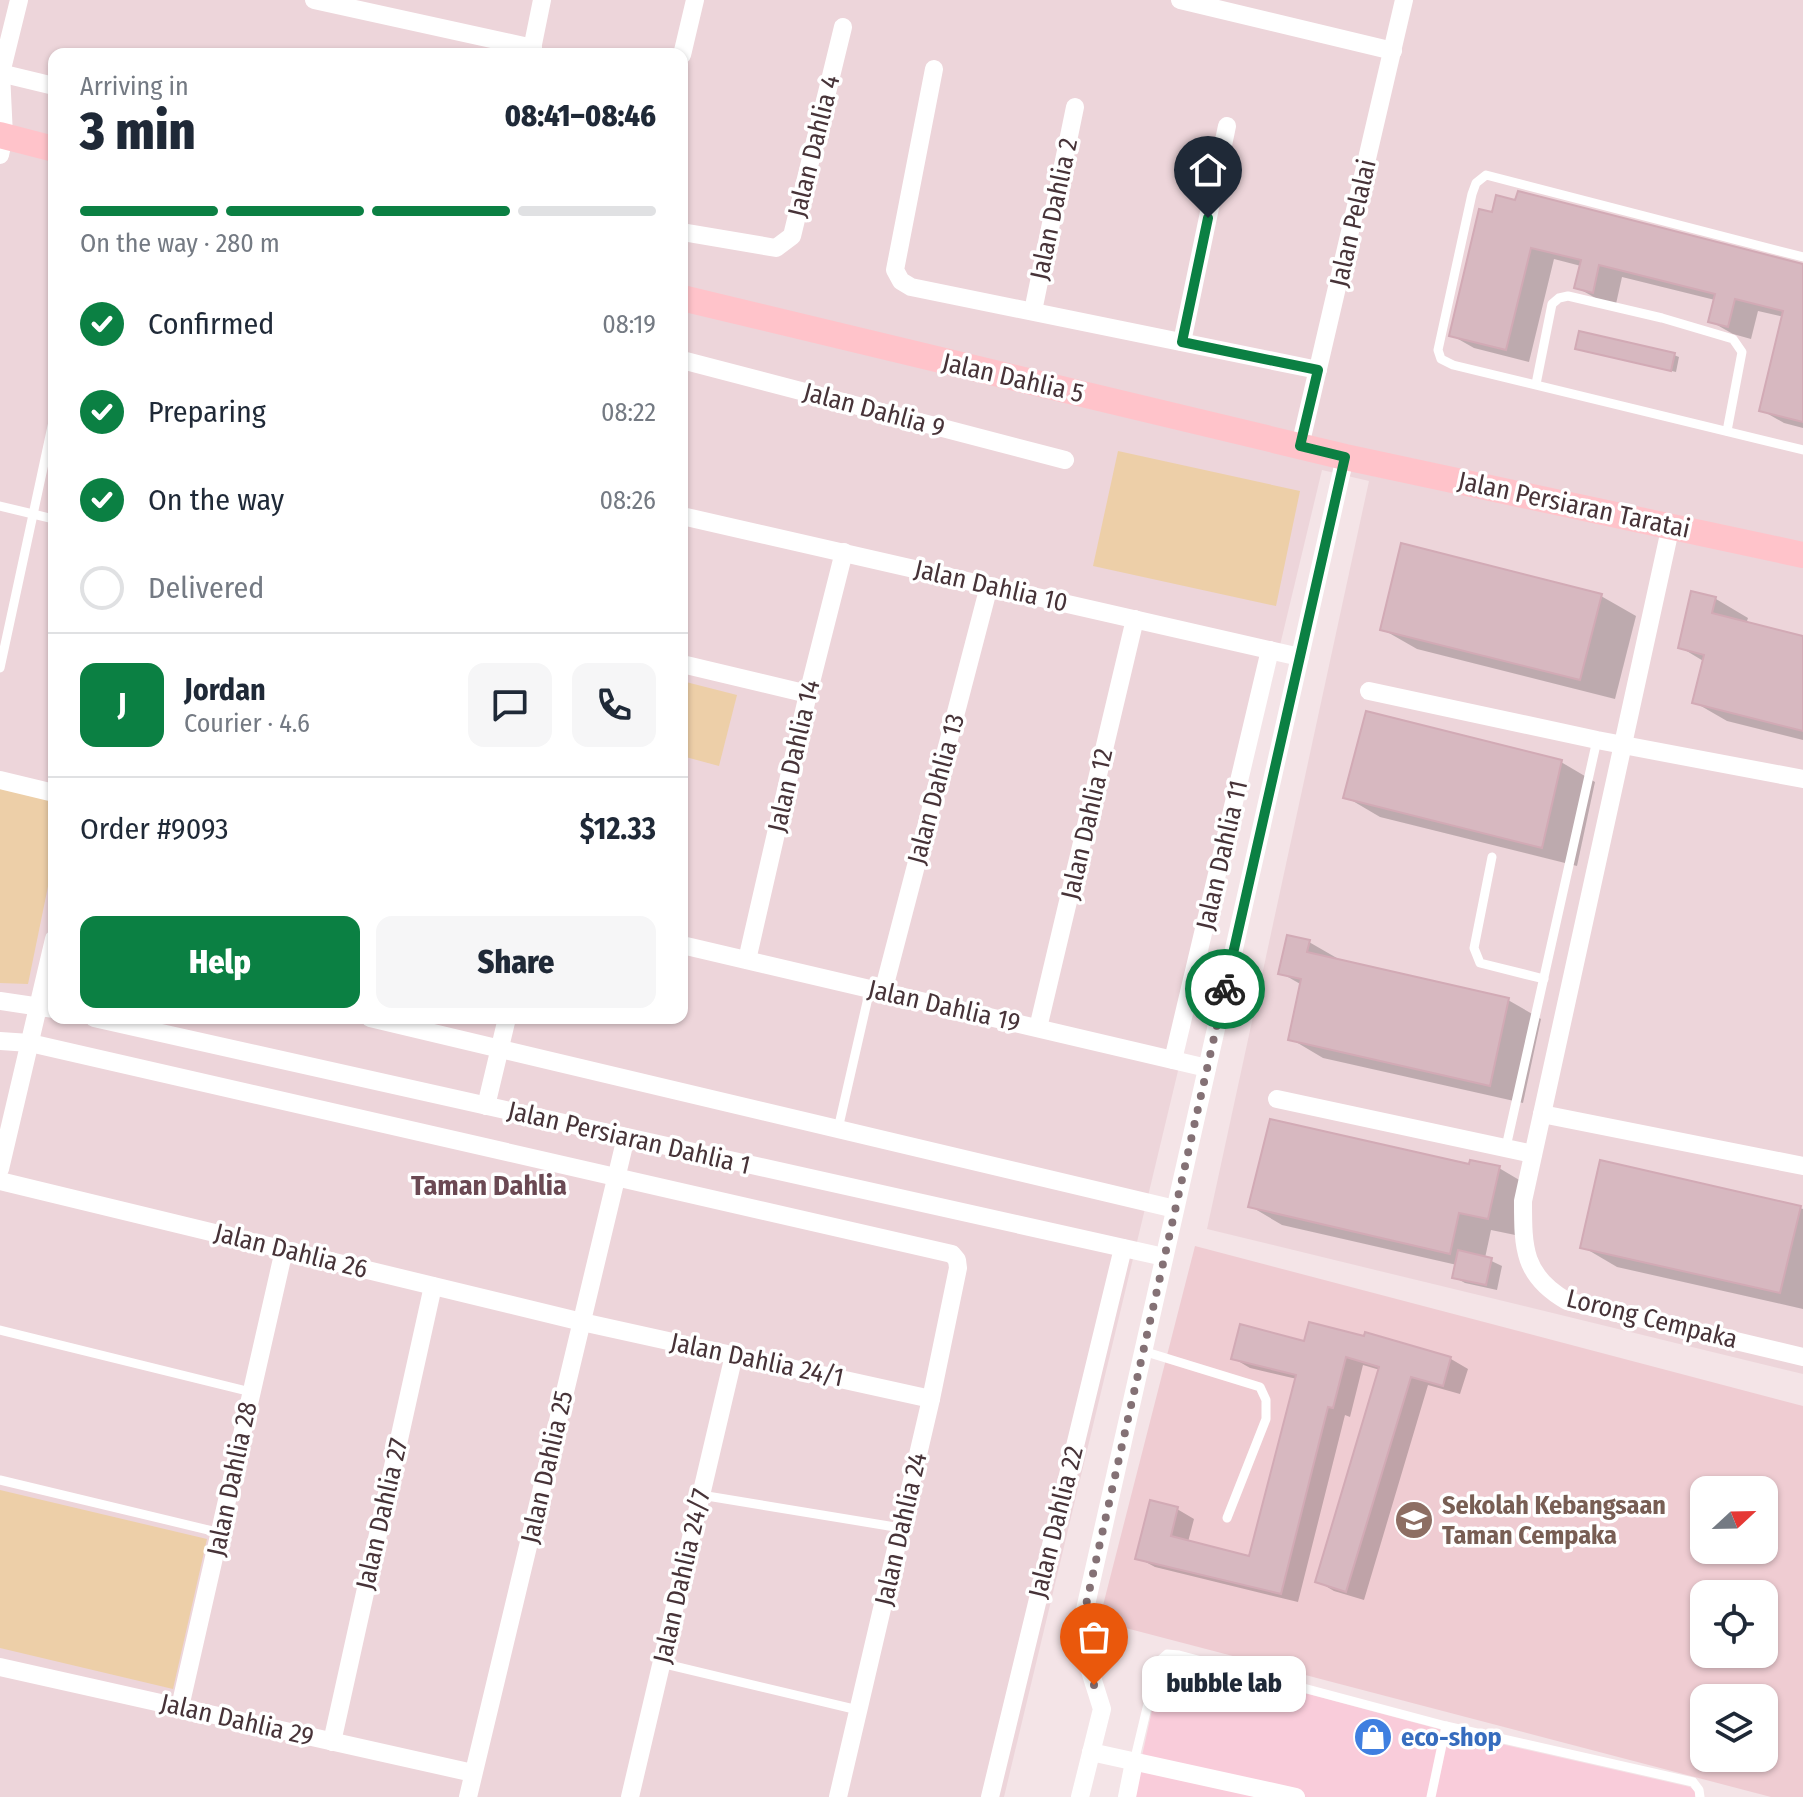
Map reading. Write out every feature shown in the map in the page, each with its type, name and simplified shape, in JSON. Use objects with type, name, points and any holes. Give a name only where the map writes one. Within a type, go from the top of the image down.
[{"type":"street","points":[[19,0],[1,73],[1,142],[48,148]]},
{"type":"street","points":[[314,0],[519,48]]},
{"type":"street","points":[[533,48],[542,0]]},
{"type":"street","points":[[684,48],[695,0]]},
{"type":"street","points":[[1180,0],[1393,51]]},
{"type":"street","name":"Jalan Pelalai","points":[[1300,446],[1404,0]]},
{"type":"street","name":"Jalan Dahlia 4","points":[[688,233],[776,248],[792,236],[843,27]]},
{"type":"street","points":[[934,69],[895,270],[901,281],[911,287],[1318,370]]},
{"type":"street","points":[[1,73],[48,85]]},
{"type":"street","name":"Jalan Dahlia 2","points":[[1033,311],[1075,107]]},
{"type":"street","points":[[1182,342],[1227,126]]},
{"type":"street","name":"Jalan Dahlia 5","points":[[688,299],[1345,457]]},
{"type":"street","name":"Jalan Dahlia 9","points":[[688,362],[1065,460]]},
{"type":"street","points":[[1080,1797],[1102,1709],[1079,1636],[1345,457]]},
{"type":"street","name":"Jalan Persiaran Taratai","points":[[1345,457],[1803,555]]},
{"type":"street","name":"Jalan Dahlia 10","points":[[688,517],[1300,657]]},
{"type":"street","name":"Lorong Cempaka","points":[[1671,525],[1523,1201],[1523,1242],[1533,1269],[1551,1291],[1567,1301],[1803,1357]]},
{"type":"street","name":"Jalan Dahlia 14","points":[[747,960],[844,552]]},
{"type":"street","name":"Jalan Dahlia 13","points":[[877,990],[989,586]]},
{"type":"street","name":"Jalan Dahlia 12","points":[[1038,1028],[1135,619]]},
{"type":"street","name":"Jalan Dahlia 11","points":[[1173,1060],[1270,650]]},
{"type":"street","points":[[688,665],[808,694]]},
{"type":"street","points":[[1369,691],[1597,740],[1803,779]]},
{"type":"street","points":[[0,780],[48,792]]},
{"type":"street","name":"Jalan Dahlia 19","points":[[688,946],[1207,1068]]},
{"type":"street","points":[[0,1001],[46,1007],[30,1043],[0,1169]]},
{"type":"street","name":"Jalan Persiaran Dahlia 1","points":[[121,1024],[1164,1257]]},
{"type":"street","points":[[395,1024],[1175,1209]]},
{"type":"street","points":[[486,1106],[506,1024]]},
{"type":"street","points":[[0,1041],[30,1043],[616,1178]]},
{"type":"street","points":[[1277,1099],[1533,1154]]},
{"type":"street","points":[[1542,1114],[1803,1166]]},
{"type":"street","name":"Jalan Dahlia 25","points":[[468,1797],[626,1137]]},
{"type":"street","name":"Jalan Dahlia 24","points":[[616,1178],[952,1254],[957,1260],[958,1268],[931,1399],[838,1797]]},
{"type":"street","name":"Jalan Dahlia 26","points":[[0,1181],[582,1322]]},
{"type":"street","name":"Jalan Dahlia 22","points":[[990,1797],[1123,1248]]},
{"type":"street","name":"Jalan Dahlia 28","points":[[180,1707],[284,1250]]},
{"type":"street","name":"Jalan Dahlia 27","points":[[332,1742],[433,1286]]},
{"type":"street","name":"Jalan Dahlia 24/1","points":[[582,1322],[931,1399]]},
{"type":"street","name":"Jalan Dahlia 24/7","points":[[630,1797],[734,1355]]},
{"type":"street","name":"Jalan Dahlia 29","points":[[0,1667],[473,1773]]},
{"type":"street","points":[[1091,1752],[1296,1797]]},
{"type":"street","points":[[1127,1797],[1134,1762]]},
{"type":"lane","points":[[1803,257],[1486,175],[1480,177],[1472,194],[1438,350],[1441,359],[1453,365],[1803,450]]},
{"type":"lane","points":[[1536,384],[1552,304],[1559,298],[1568,296],[1662,318],[1733,339],[1738,345],[1742,352],[1727,431]]},
{"type":"lane","points":[[0,668],[48,445]]},
{"type":"lane","points":[[0,506],[48,518]]},
{"type":"lane","points":[[1506,1147],[1597,740]]},
{"type":"lane","points":[[1492,857],[1474,948],[1480,963],[1544,979]]},
{"type":"lane","points":[[838,1129],[877,990]]},
{"type":"lane","points":[[0,1330],[251,1392]]},
{"type":"lane","points":[[1143,1351],[1260,1387],[1266,1400],[1266,1419],[1227,1518]]},
{"type":"lane","points":[[0,1480],[221,1533]]},
{"type":"lane","points":[[701,1495],[901,1528]]},
{"type":"lane","points":[[1134,1762],[1158,1662],[1167,1654],[1446,1726],[1693,1782],[1700,1797]]},
{"type":"lane","points":[[661,1663],[858,1710]]},
{"type":"lane","points":[[1431,1797],[1446,1726]]},
{"type":"shaded area","points":[[0,0],[1803,0],[1803,1374],[1207,1229],[1369,481],[1322,470],[1004,1797],[0,1797]]},
{"type":"shaded area","points":[[1118,451],[1300,491],[1276,606],[1093,566]]},
{"type":"shaded area","points":[[688,683],[737,695],[719,766],[688,758]]},
{"type":"shaded area","points":[[0,787],[48,799],[48,886],[28,984],[0,983]]},
{"type":"shaded area","name":"Sekolah Kebangsaan Taman Cempaka","points":[[1195,1246],[1803,1406],[1803,1797],[1771,1797],[1099,1621]]},
{"type":"shaded area","points":[[0,1490],[207,1539],[173,1689],[0,1648]]},
{"type":"shaded area","points":[[1169,1660],[1181,1660],[1457,1734],[1690,1787],[1695,1791],[1695,1797],[1133,1797],[1162,1665]]},
{"type":"building","points":[[1518,191],[1803,264],[1803,422],[1759,411],[1783,311],[1735,299],[1728,327],[1708,322],[1715,294],[1599,265],[1593,293],[1574,288],[1581,260],[1531,248],[1506,350],[1449,336],[1479,209],[1492,212],[1496,195],[1515,200]]},
{"type":"building","points":[[1579,331],[1675,353],[1671,371],[1575,349]]},
{"type":"building","points":[[1401,543],[1602,594],[1580,680],[1380,630]]},
{"type":"building","points":[[1691,591],[1716,597],[1712,613],[1803,636],[1803,731],[1692,703],[1704,655],[1678,648]]},
{"type":"building","points":[[1366,711],[1562,760],[1542,848],[1343,798]]},
{"type":"building","points":[[1287,935],[1310,940],[1307,952],[1509,998],[1490,1086],[1288,1040],[1301,979],[1278,974]]},
{"type":"building","points":[[1270,1119],[1469,1164],[1470,1160],[1500,1166],[1488,1219],[1459,1213],[1450,1254],[1248,1207]]},
{"type":"building","points":[[1600,1160],[1801,1206],[1780,1293],[1580,1248]]},
{"type":"building","points":[[1458,1250],[1492,1258],[1486,1285],[1452,1278]]},
{"type":"building","points":[[1309,1322],[1364,1336],[1365,1332],[1451,1357],[1443,1386],[1411,1377],[1346,1592],[1315,1582],[1379,1367],[1346,1357],[1333,1408],[1328,1407],[1281,1594],[1135,1559],[1150,1500],[1178,1507],[1171,1536],[1249,1556],[1296,1375],[1231,1359],[1240,1324],[1304,1341]]},
{"type":"way so far","points":[[1094,1685],[1079,1636],[1225,989]]},
{"type":"place","name":"Sekolah Kebangsaan Taman Cempaka","points":[[1414,1520]]},
{"type":"place","name":"bubble lab","points":[[1094,1685]]},
{"type":"place","name":"eco-shop","points":[[1373,1737]]},
{"type":"district","name":"Taman Dahlia","points":[[489,1185]]},
{"type":"route","points":[[1208,218],[1182,342],[1318,370],[1300,446],[1345,457],[1225,989]]}]
